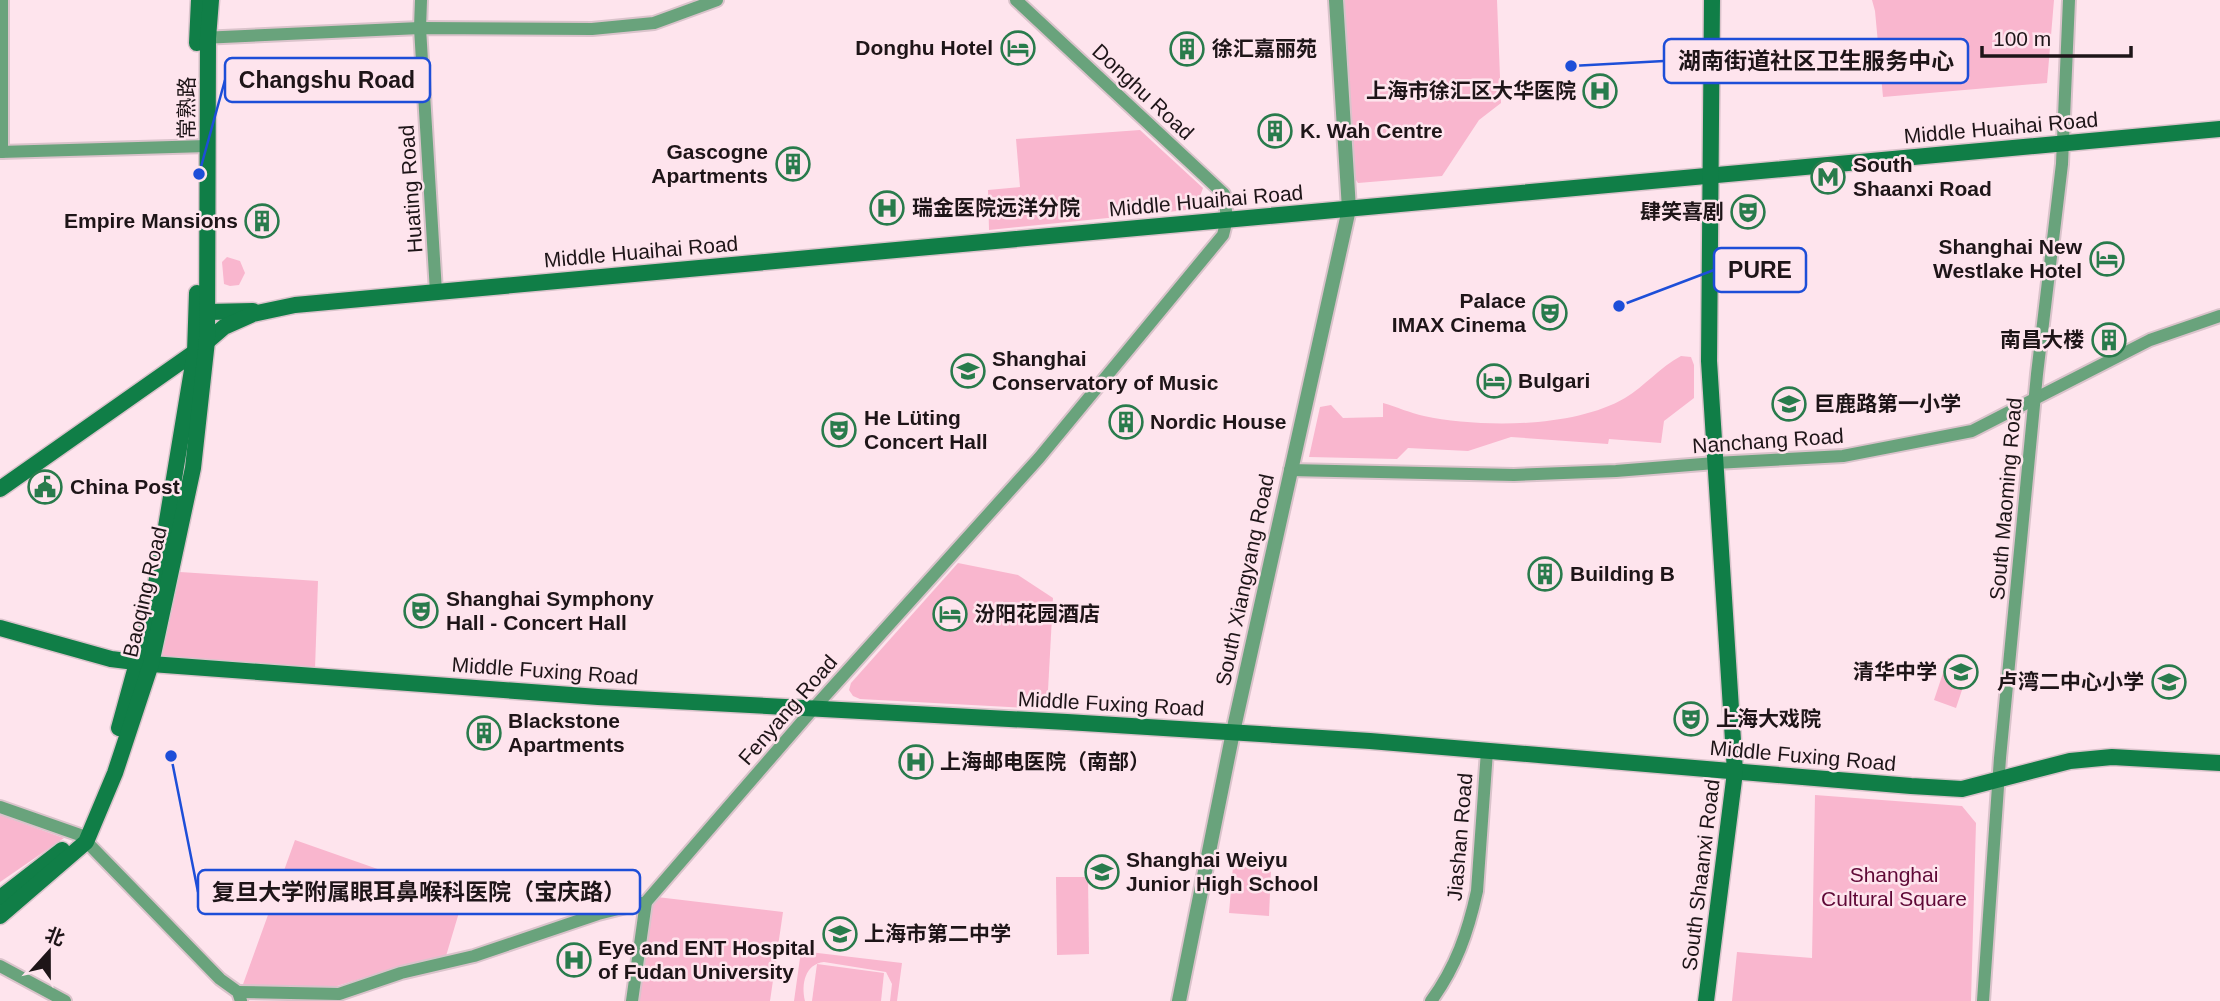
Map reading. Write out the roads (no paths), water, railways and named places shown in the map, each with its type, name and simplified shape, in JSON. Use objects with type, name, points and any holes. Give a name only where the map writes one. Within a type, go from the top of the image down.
[{"type":"main road","points":[[199,0],[202,38],[201,346]]},
{"type":"main road","points":[[202,38],[211,0]]},
{"type":"main road","name":"South Shaanxi Road","points":[[1706,1001],[1735,772],[1710,361],[1712,0]]},
{"type":"main road","name":"Middle Huaihai Road","points":[[0,489],[224,327],[253,314],[295,305],[2220,129]]},
{"type":"main road","name":"常熟路","points":[[201,346],[207,312],[202,146]]},
{"type":"main road","points":[[207,312],[272,310]]},
{"type":"main road","name":"Baoqing Road","points":[[83,839],[144,663],[193,468],[201,346]]},
{"type":"main road","name":"Middle Fuxing Road","points":[[0,628],[111,659],[144,663],[598,697],[1233,732],[1962,789],[2070,761],[2112,757],[2220,763]]},
{"type":"main road","points":[[0,898],[83,839]]},
{"type":"main road","points":[[0,916],[83,839]]},
{"type":"street","points":[[2,0],[1,152],[202,146]]},
{"type":"street","name":"Huating Road","points":[[421,0],[420,28],[436,292]]},
{"type":"street","points":[[202,38],[420,28],[592,29],[654,23],[717,0]]},
{"type":"street","name":"Donghu Road","points":[[1016,0],[1224,194],[1227,219]]},
{"type":"street","name":"South Xiangyang Road","points":[[1179,1001],[1233,732],[1349,209],[1336,0]]},
{"type":"street","name":"South Maoming Road","points":[[1983,1001],[1999,781],[2035,398],[2063,143],[2069,0]]},
{"type":"street","name":"Fenyang Road","points":[[646,902],[813,709],[1039,458],[1223,235],[1227,219]]},
{"type":"street","name":"Nanchang Road","points":[[1290,470],[1514,475],[1843,456],[1972,431],[2150,340],[2220,316]]},
{"type":"street","name":"Jiashan Road","points":[[1432,1001],[1457,960],[1477,891],[1487,751]]},
{"type":"street","points":[[0,807],[83,839],[240,997],[336,997],[401,973],[474,956],[598,914],[646,902],[632,1001]]},
{"type":"street","points":[[0,965],[65,1001]]},
{"type":"place","name":"Donghu Hotel","points":[[1018,48]]},
{"type":"place","name":"徐汇嘉丽苑","points":[[1187,49]]},
{"type":"place","name":"湖南街道社区卫生服务中心","points":[[1571,66]]},
{"type":"place","name":"上海市徐汇区大华医院","points":[[1600,91]]},
{"type":"place","name":"K. Wah Centre","points":[[1275,131]]},
{"type":"place","name":"Gascogne Apartments","points":[[793,164]]},
{"type":"place","name":"Changshu Road","points":[[199,174]]},
{"type":"place","name":"South Shaanxi Road","points":[[1828,177]]},
{"type":"place","name":"瑞金医院远洋分院","points":[[887,208]]},
{"type":"place","name":"肆笑喜剧","points":[[1748,212]]},
{"type":"place","name":"Empire Mansions","points":[[262,221]]},
{"type":"place","name":"Shanghai New Westlake Hotel","points":[[2107,259]]},
{"type":"place","name":"PURE","points":[[1619,306]]},
{"type":"place","name":"Palace IMAX Cinema","points":[[1550,313]]},
{"type":"place","name":"南昌大楼","points":[[2109,340]]},
{"type":"place","name":"Shanghai Conservatory of Music","points":[[968,371]]},
{"type":"place","name":"Bulgari","points":[[1494,381]]},
{"type":"place","name":"巨鹿路第一小学","points":[[1789,404]]},
{"type":"place","name":"Nordic House","points":[[1126,422]]},
{"type":"place","name":"He Lüting Concert Hall","points":[[839,430]]},
{"type":"place","name":"China Post","points":[[45,487]]},
{"type":"place","name":"Building B","points":[[1545,574]]},
{"type":"place","name":"Shanghai Symphony Hall - Concert Hall","points":[[421,611]]},
{"type":"place","name":"汾阳花园酒店","points":[[950,614]]},
{"type":"place","name":"清华中学","points":[[1961,672]]},
{"type":"place","name":"卢湾二中心小学","points":[[2169,682]]},
{"type":"place","name":"上海大戏院","points":[[1691,719]]},
{"type":"place","name":"Blackstone Apartments","points":[[484,733]]},
{"type":"place","name":"复旦大学附属眼耳鼻喉科医院（宝庆路）","points":[[171,756]]},
{"type":"place","name":"上海邮电医院（南部）","points":[[916,762]]},
{"type":"place","name":"Shanghai Weiyu Junior High School","points":[[1102,872]]},
{"type":"place","name":"上海市第二中学","points":[[840,934]]},
{"type":"place","name":"Eye and ENT Hospital of Fudan University","points":[[574,960]]},
{"type":"park label","name":"Shanghai Cultural Square","points":[[1894,887]]}]
